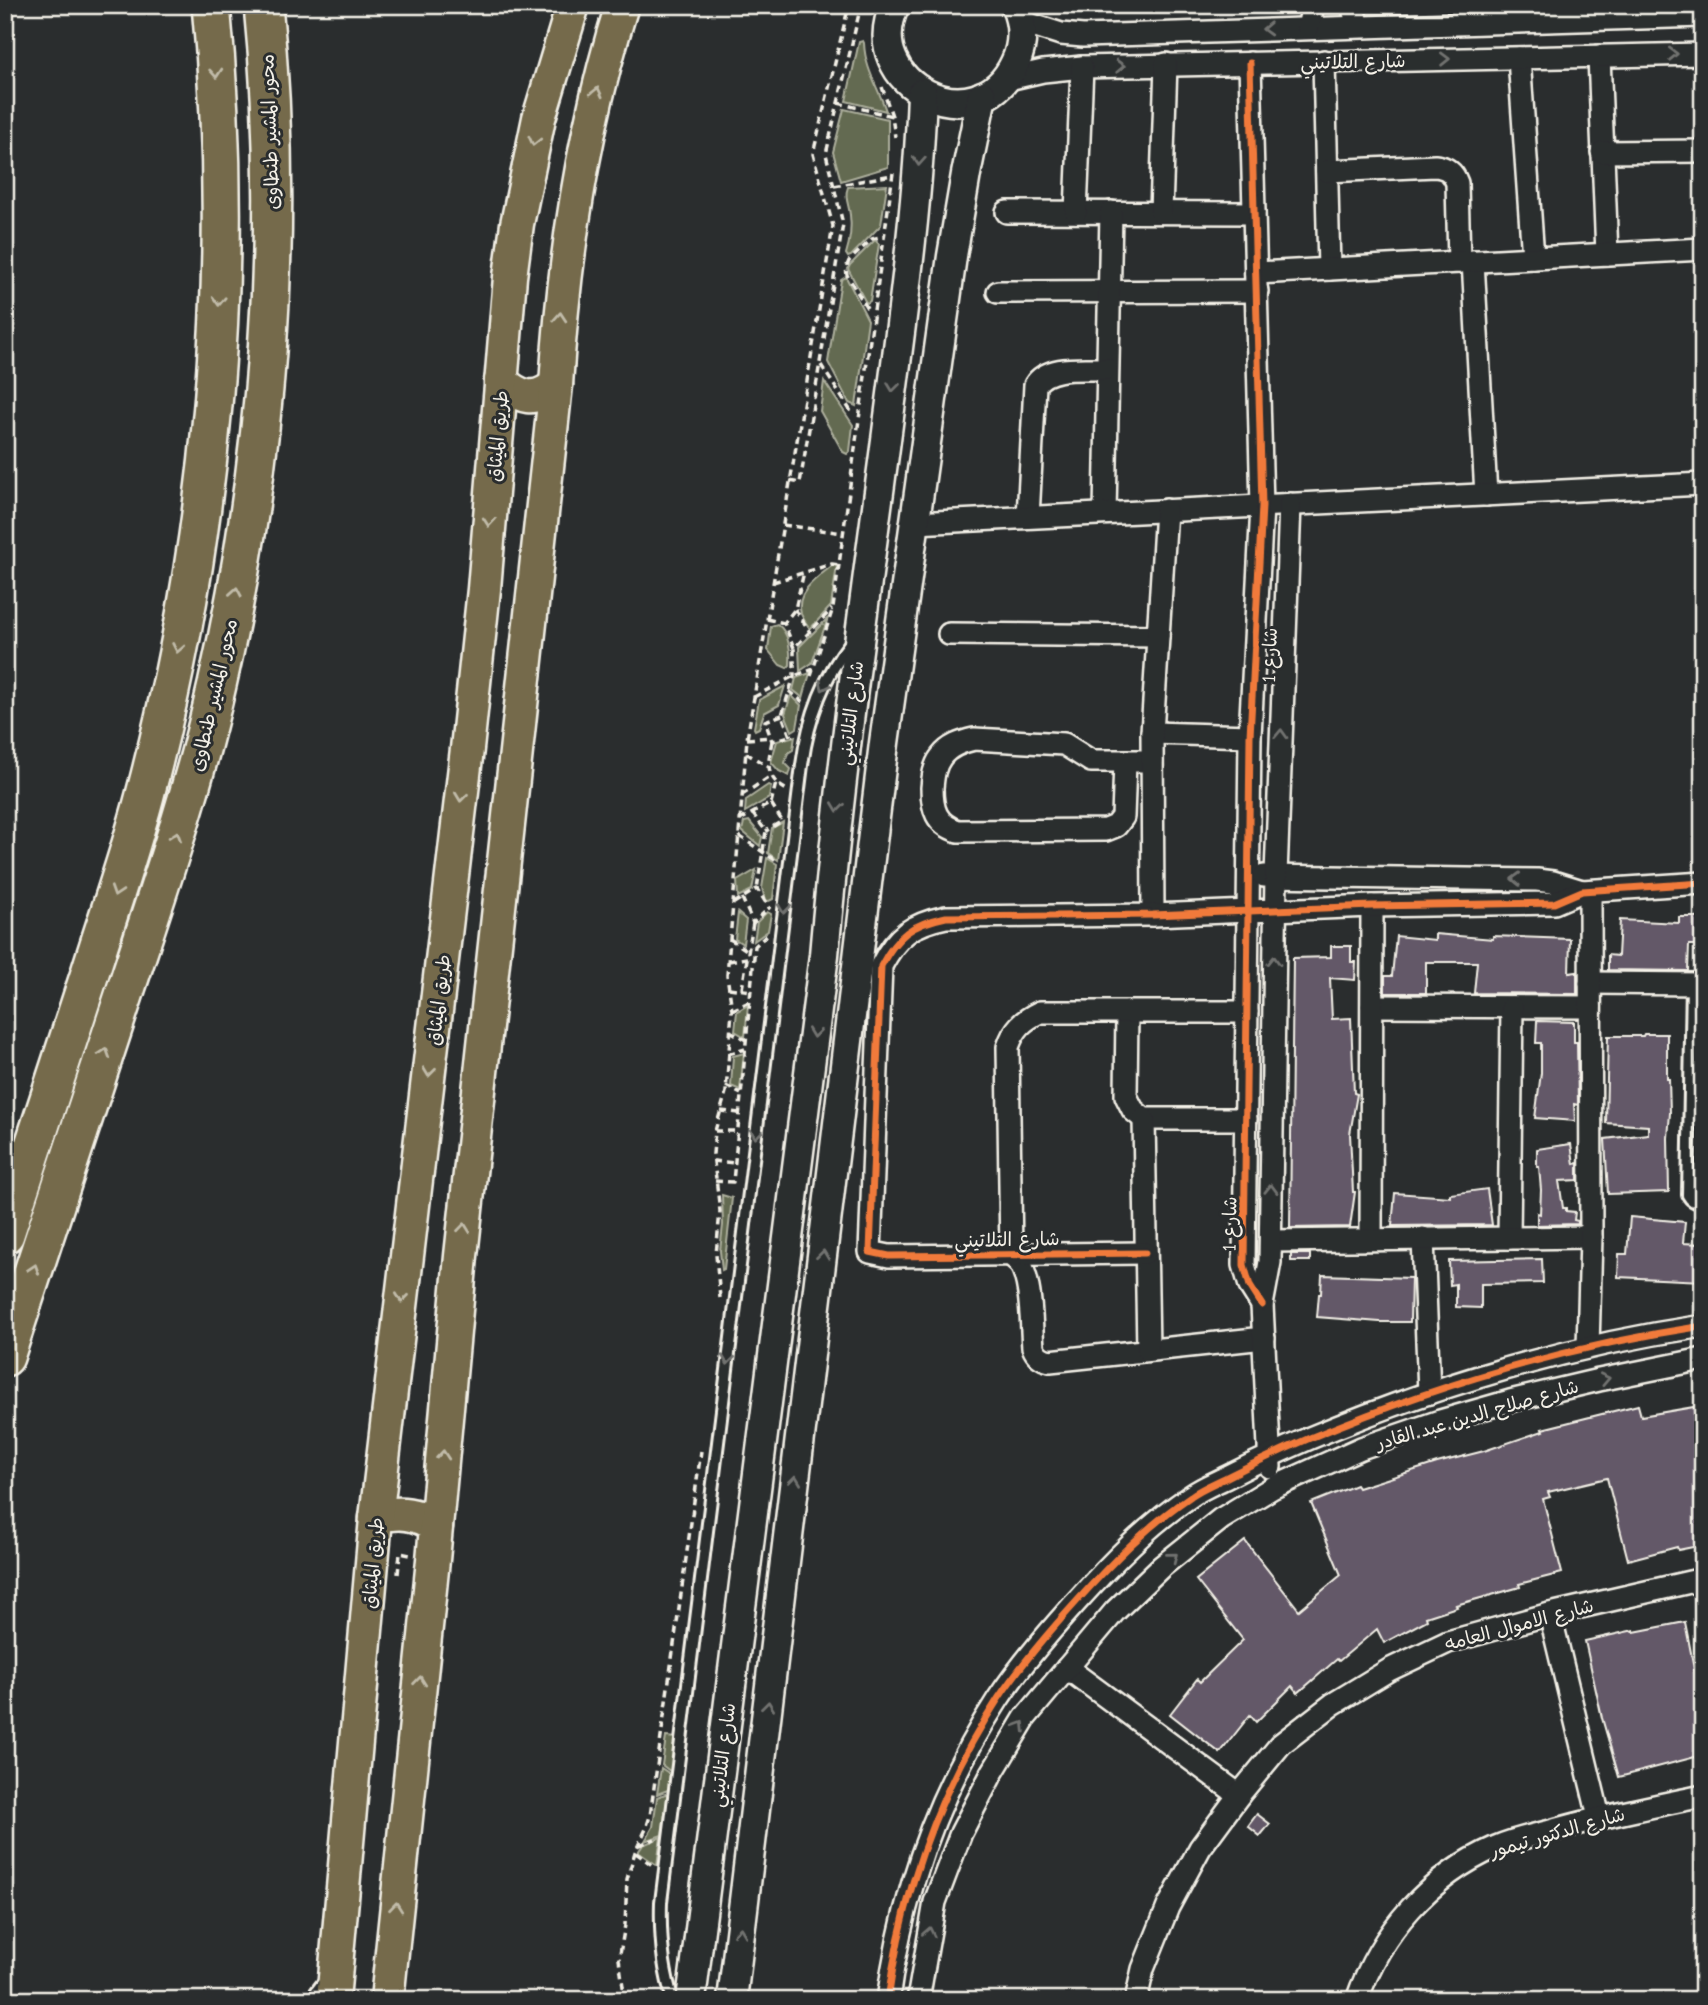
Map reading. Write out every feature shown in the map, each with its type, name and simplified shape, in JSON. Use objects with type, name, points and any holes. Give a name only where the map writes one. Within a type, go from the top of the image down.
[{"type":"highway","points":[[5,1234],[142,806],[162,726],[190,587],[209,446],[219,305],[220,163],[211,5]]},
{"type":"highway","name":"محور المشير طنطاوى","points":[[5,1357],[183,812],[214,698],[233,611],[255,463],[268,314],[272,164],[270,89],[263,5]]},
{"type":"main road","name":"طريق الميثاق","points":[[333,2000],[376,1518],[467,749],[484,589],[510,277],[527,170],[550,79],[573,5]]},
{"type":"main road","points":[[387,2000],[461,1256],[556,385],[562,291],[577,186],[599,83],[621,5]]},
{"type":"main road","points":[[895,5],[890,22],[890,49],[901,74],[922,93],[933,98],[958,102],[993,88],[1017,59],[1022,34],[1017,13]]},
{"type":"main road","name":"شارع التلاتيني","points":[[732,2000],[884,743],[965,174],[993,88]]},
{"type":"main road","name":"شارع التلاتيني","points":[[691,2000],[824,955],[835,827],[907,281],[922,93]]},
{"type":"main road","points":[[501,381],[519,394],[529,397],[539,396],[556,385]]},
{"type":"main road","points":[[467,749],[516,754]]},
{"type":"main road","points":[[376,1518],[407,1514],[418,1516],[436,1527]]},
{"type":"street","points":[[1308,28],[1313,5]]},
{"type":"street","points":[[1352,5],[1357,26]]},
{"type":"street","points":[[1702,5],[1702,16]]},
{"type":"street","name":"شارع التلاتيني","points":[[1017,13],[1061,34],[1083,36],[1357,26],[1461,14],[1702,16]]},
{"type":"street","name":"شارع التلاتيني","points":[[993,88],[1043,71],[1083,67],[1703,54]]},
{"type":"street","points":[[1598,56],[1607,254]]},
{"type":"street","points":[[1519,58],[1533,258]]},
{"type":"street","points":[[1324,61],[1329,269]]},
{"type":"street","name":"شارع 1","points":[[1250,63],[1262,506],[1250,736],[1244,1265],[1250,1286],[1262,1305]]},
{"type":"street","points":[[1161,212],[1166,64]]},
{"type":"street","points":[[1076,212],[1083,67]]},
{"type":"street","points":[[1602,152],[1703,151]]},
{"type":"street","points":[[1326,171],[1435,166],[1447,169],[1455,177],[1466,262],[1486,495]]},
{"type":"street","points":[[1007,212],[1254,213]]},
{"type":"street","points":[[1105,513],[1111,212]]},
{"type":"street","points":[[998,292],[1109,291],[1256,282],[1329,269],[1703,249]]},
{"type":"street","points":[[1028,517],[1035,385],[1045,374],[1053,371],[1107,369]]},
{"type":"street","points":[[915,523],[1703,484]]},
{"type":"street","name":"شارع 1","points":[[1272,1488],[1262,1305],[1269,1273],[1271,1241],[1275,910],[1290,505]]},
{"type":"street","points":[[1166,510],[1152,733],[1153,915],[1372,906],[1554,903],[1586,891],[1703,883]]},
{"type":"street","points":[[948,634],[1158,636]]},
{"type":"street","points":[[1152,733],[1250,736]]},
{"type":"street","points":[[1125,762],[1123,817],[1116,826],[1106,830],[958,831],[938,819],[932,804],[932,783],[937,765],[948,750],[965,741],[1057,743],[1071,747],[1091,761],[1152,761]]},
{"type":"street","points":[[1249,876],[1527,879],[1553,882],[1586,891]]},
{"type":"street","points":[[1586,891],[1590,983],[1591,1237],[1588,1347]]},
{"type":"street","points":[[1371,1239],[1372,906]]},
{"type":"street","name":"شارع التلاتيني","points":[[1145,1253],[889,1256],[870,1252],[881,966],[891,947],[906,932],[925,922],[946,918],[1153,915]]},
{"type":"street","points":[[1590,983],[1698,984]]},
{"type":"street","points":[[1372,1006],[1590,1007]]},
{"type":"street","points":[[1509,1238],[1512,1007]]},
{"type":"street","points":[[1247,1012],[1040,1012],[1019,1025],[1008,1047],[1011,1255],[1019,1262],[1027,1285],[1033,1347],[1039,1356],[1050,1360],[1264,1338]]},
{"type":"street","points":[[1127,1012],[1126,1096],[1133,1110],[1144,1119],[1246,1119]]},
{"type":"street","points":[[1144,1119],[1148,1350]]},
{"type":"street","points":[[1271,1241],[1591,1237]]},
{"type":"street","points":[[1423,1238],[1429,1393]]},
{"type":"street","name":"شارع صلاح الدين عبد القادر","points":[[888,2000],[893,1960],[909,1891],[933,1824],[962,1760],[998,1699],[1040,1642],[1134,1540],[1193,1494],[1270,1455],[1349,1422],[1429,1393],[1588,1347],[1703,1326]]},
{"type":"street","name":"شارع صلاح الدين عبد القادر","points":[[918,2000],[935,1902],[961,1833],[992,1773],[1025,1718],[1115,1611],[1161,1567],[1221,1519],[1272,1488],[1361,1448],[1440,1421],[1586,1383],[1703,1359]]},
{"type":"street","name":"شارع الاموال العامه","points":[[1136,2000],[1143,1969],[1168,1907],[1200,1849],[1239,1795],[1281,1744],[1333,1704],[1389,1670],[1448,1642],[1550,1614],[1703,1579]]},
{"type":"street","points":[[1550,1614],[1599,1817]]},
{"type":"street","points":[[1067,1668],[1239,1795]]},
{"type":"street","name":"شارع الدكتور تيمور","points":[[1357,2000],[1381,1946],[1405,1914],[1432,1887],[1463,1864],[1497,1846],[1599,1817],[1703,1796]]},
{"type":"street","points":[[391,1956],[405,2000]]},
{"type":"lane","points":[[673,2000],[661,1947],[662,1902],[793,791],[817,702],[835,664],[861,629]]},
{"type":"lane","points":[[1698,984],[1688,1195],[1690,1200],[1703,1203]]},
{"type":"lane","points":[[310,2000],[337,1958]]},
{"type":"path","points":[[719,1303],[716,1255],[720,1211],[713,1161],[715,1131],[726,1086],[732,1010],[727,975],[747,739],[833,226],[814,154],[849,5]]},
{"type":"path","points":[[790,481],[800,483],[837,267],[843,224],[826,154],[861,5]]},
{"type":"path","points":[[878,79],[892,116],[895,141]]},
{"type":"path","points":[[838,103],[892,116]]},
{"type":"path","points":[[810,680],[833,608],[894,164]]},
{"type":"path","points":[[834,186],[892,175]]},
{"type":"path","points":[[833,226],[843,224]]},
{"type":"path","points":[[867,308],[847,275],[846,268],[849,261],[872,239],[884,236]]},
{"type":"path","points":[[837,267],[846,268]]},
{"type":"path","points":[[820,363],[852,413]]},
{"type":"path","points":[[783,525],[844,533]]},
{"type":"path","points":[[773,582],[832,564],[839,565]]},
{"type":"path","points":[[784,623],[795,609],[804,572]]},
{"type":"path","points":[[794,648],[833,608]]},
{"type":"path","points":[[795,609],[810,632]]},
{"type":"path","points":[[767,618],[784,623]]},
{"type":"path","points":[[784,623],[794,648],[794,676],[782,715],[790,736]]},
{"type":"path","points":[[754,697],[814,668]]},
{"type":"path","points":[[789,691],[803,702]]},
{"type":"path","points":[[802,710],[806,691]]},
{"type":"path","points":[[782,715],[765,721],[771,739],[771,776],[776,783],[793,791],[787,801]]},
{"type":"path","points":[[747,739],[771,739],[797,734]]},
{"type":"path","points":[[746,753],[769,767]]},
{"type":"path","points":[[742,795],[771,776]]},
{"type":"path","points":[[766,831],[782,821],[771,803],[776,783]]},
{"type":"path","points":[[740,820],[771,803]]},
{"type":"path","points":[[783,831],[786,811]]},
{"type":"path","points":[[752,813],[766,831],[757,889],[769,908]]},
{"type":"path","points":[[739,836],[779,863],[780,852]]},
{"type":"path","points":[[733,904],[757,889]]},
{"type":"path","points":[[753,923],[769,908],[772,909],[774,897]]},
{"type":"path","points":[[742,898],[753,923],[742,989]]},
{"type":"path","points":[[715,1181],[733,1182],[755,946],[769,932]]},
{"type":"path","points":[[730,939],[748,951]]},
{"type":"path","points":[[729,961],[747,958]]},
{"type":"path","points":[[729,988],[751,990]]},
{"type":"path","points":[[732,1010],[750,1002]]},
{"type":"path","points":[[729,1031],[746,1040]]},
{"type":"path","points":[[728,1054],[745,1049]]},
{"type":"path","points":[[726,1086],[741,1094]]},
{"type":"path","points":[[720,1111],[740,1113]]},
{"type":"path","points":[[715,1131],[738,1131]]},
{"type":"path","points":[[713,1161],[735,1163]]},
{"type":"path","points":[[625,2000],[620,1959],[627,1879],[650,1816],[702,1441]]},
{"type":"path","points":[[639,1845],[663,1836]]},
{"type":"green space","points":[[863,41],[869,70],[886,111],[846,101],[859,42]]},
{"type":"green space","points":[[844,109],[888,119],[888,167],[841,181],[833,152]]},
{"type":"green space","points":[[887,185],[881,225],[848,257],[846,254],[851,225],[848,187]]},
{"type":"green space","points":[[875,240],[879,244],[870,301],[867,303],[848,269]]},
{"type":"green space","points":[[846,277],[868,320],[856,406],[849,403],[828,362],[841,280]]},
{"type":"green space","points":[[824,381],[853,425],[850,451],[847,454],[843,452],[820,411]]},
{"type":"green space","points":[[833,565],[837,566],[831,606],[810,629],[801,614],[801,599],[809,585]]},
{"type":"green space","points":[[828,618],[812,663],[800,671],[799,647]]},
{"type":"green space","points":[[777,624],[788,642],[790,665],[787,668],[780,665],[768,650],[771,626]]},
{"type":"green space","points":[[810,673],[803,698],[793,690],[796,678]]},
{"type":"green space","points":[[785,686],[779,705],[764,713],[759,728],[755,730],[759,700]]},
{"type":"green space","points":[[791,695],[801,705],[797,728],[792,731],[785,714]]},
{"type":"green space","points":[[795,736],[793,750],[788,753],[785,763],[791,769],[789,776],[779,771],[771,762],[777,741]]},
{"type":"green space","points":[[768,785],[771,786],[769,798],[745,812],[746,800]]},
{"type":"green space","points":[[749,821],[762,837],[760,846],[742,831],[744,822]]},
{"type":"green space","points":[[783,822],[778,860],[768,853],[772,828]]},
{"type":"green space","points":[[767,858],[777,864],[773,899],[769,901],[765,900],[762,888]]},
{"type":"green space","points":[[756,870],[752,890],[738,897],[737,881]]},
{"type":"green space","points":[[767,912],[771,914],[768,931],[754,941],[757,922]]},
{"type":"green space","points":[[738,913],[746,920],[743,944],[735,939]]},
{"type":"green space","points":[[748,1005],[745,1037],[735,1031],[737,1011]]},
{"type":"green space","points":[[744,1053],[740,1090],[731,1086],[733,1056]]},
{"type":"green space","points":[[722,1195],[732,1198],[722,1270],[720,1251]]},
{"type":"green space","points":[[666,1737],[676,1738],[671,1772],[662,1765]]},
{"type":"green space","points":[[661,1768],[670,1774],[668,1790],[657,1794]]},
{"type":"green space","points":[[668,1793],[662,1835],[645,1841],[653,1827],[657,1797]]},
{"type":"green space","points":[[661,1837],[657,1865],[638,1852],[643,1845]]},
{"type":"building","points":[[1679,917],[1700,917],[1699,945],[1689,945],[1688,971],[1608,970],[1608,955],[1618,956],[1620,920],[1679,923]]},
{"type":"building","points":[[1435,934],[1493,939],[1493,936],[1570,939],[1569,973],[1577,972],[1577,994],[1474,993],[1477,962],[1426,962],[1426,993],[1385,993],[1385,976],[1392,976],[1396,936],[1435,940]]},
{"type":"building","points":[[1331,946],[1351,946],[1351,962],[1356,962],[1355,980],[1330,978],[1332,1019],[1351,1018],[1354,1093],[1357,1094],[1350,1134],[1355,1192],[1350,1227],[1290,1228],[1293,958],[1331,957]]},
{"type":"building","points":[[1537,1021],[1574,1022],[1578,1105],[1574,1104],[1575,1121],[1535,1118],[1541,1073],[1541,1043],[1536,1043]]},
{"type":"building","points":[[1667,1034],[1669,1192],[1608,1194],[1605,1139],[1648,1134],[1648,1126],[1606,1123],[1608,1036]]},
{"type":"building","points":[[1571,1144],[1574,1164],[1578,1163],[1578,1180],[1559,1181],[1563,1208],[1575,1212],[1574,1220],[1578,1221],[1578,1224],[1537,1225],[1541,1190],[1537,1149]]},
{"type":"building","points":[[1487,1189],[1492,1225],[1392,1226],[1395,1193],[1450,1197],[1450,1194]]},
{"type":"building","points":[[1630,1217],[1685,1222],[1683,1243],[1700,1244],[1699,1253],[1703,1253],[1703,1281],[1618,1277],[1619,1254],[1627,1254]]},
{"type":"building","points":[[1291,1254],[1310,1254],[1310,1261],[1291,1261]]},
{"type":"building","points":[[1542,1259],[1543,1283],[1481,1284],[1481,1308],[1456,1307],[1456,1284],[1450,1285],[1449,1261]]},
{"type":"building","points":[[1322,1275],[1411,1278],[1410,1322],[1317,1317]]},
{"type":"building","points":[[1638,1405],[1641,1416],[1694,1407],[1703,1454],[1703,1545],[1678,1550],[1677,1547],[1628,1560],[1607,1478],[1548,1492],[1550,1497],[1543,1499],[1562,1573],[1456,1605],[1457,1607],[1426,1617],[1427,1620],[1384,1643],[1377,1629],[1298,1693],[1292,1686],[1256,1722],[1250,1715],[1220,1753],[1170,1714],[1197,1679],[1200,1682],[1243,1640],[1196,1580],[1245,1541],[1299,1610],[1341,1575],[1311,1503],[1356,1485],[1358,1488],[1484,1451],[1543,1431],[1542,1429]]},
{"type":"building","points":[[1685,1622],[1700,1699],[1703,1698],[1703,1755],[1619,1777],[1602,1718],[1585,1641]]},
{"type":"building","points":[[1257,1814],[1270,1824],[1260,1836],[1248,1826]]},
{"type":"cycle path","points":[[1250,63],[1262,506],[1250,736],[1244,1265],[1250,1286],[1262,1305]]},
{"type":"cycle path","points":[[1145,1253],[889,1256],[870,1252],[881,966],[893,946],[907,932],[924,923],[946,917],[1153,915],[1372,906],[1554,903],[1582,891],[1703,883]]},
{"type":"cycle path","points":[[888,2000],[903,1921],[926,1843],[958,1769],[977,1734],[1007,1686],[1046,1636],[1104,1572],[1160,1519],[1200,1490],[1258,1462],[1310,1438],[1406,1401],[1553,1356],[1602,1344],[1703,1326]]}]
